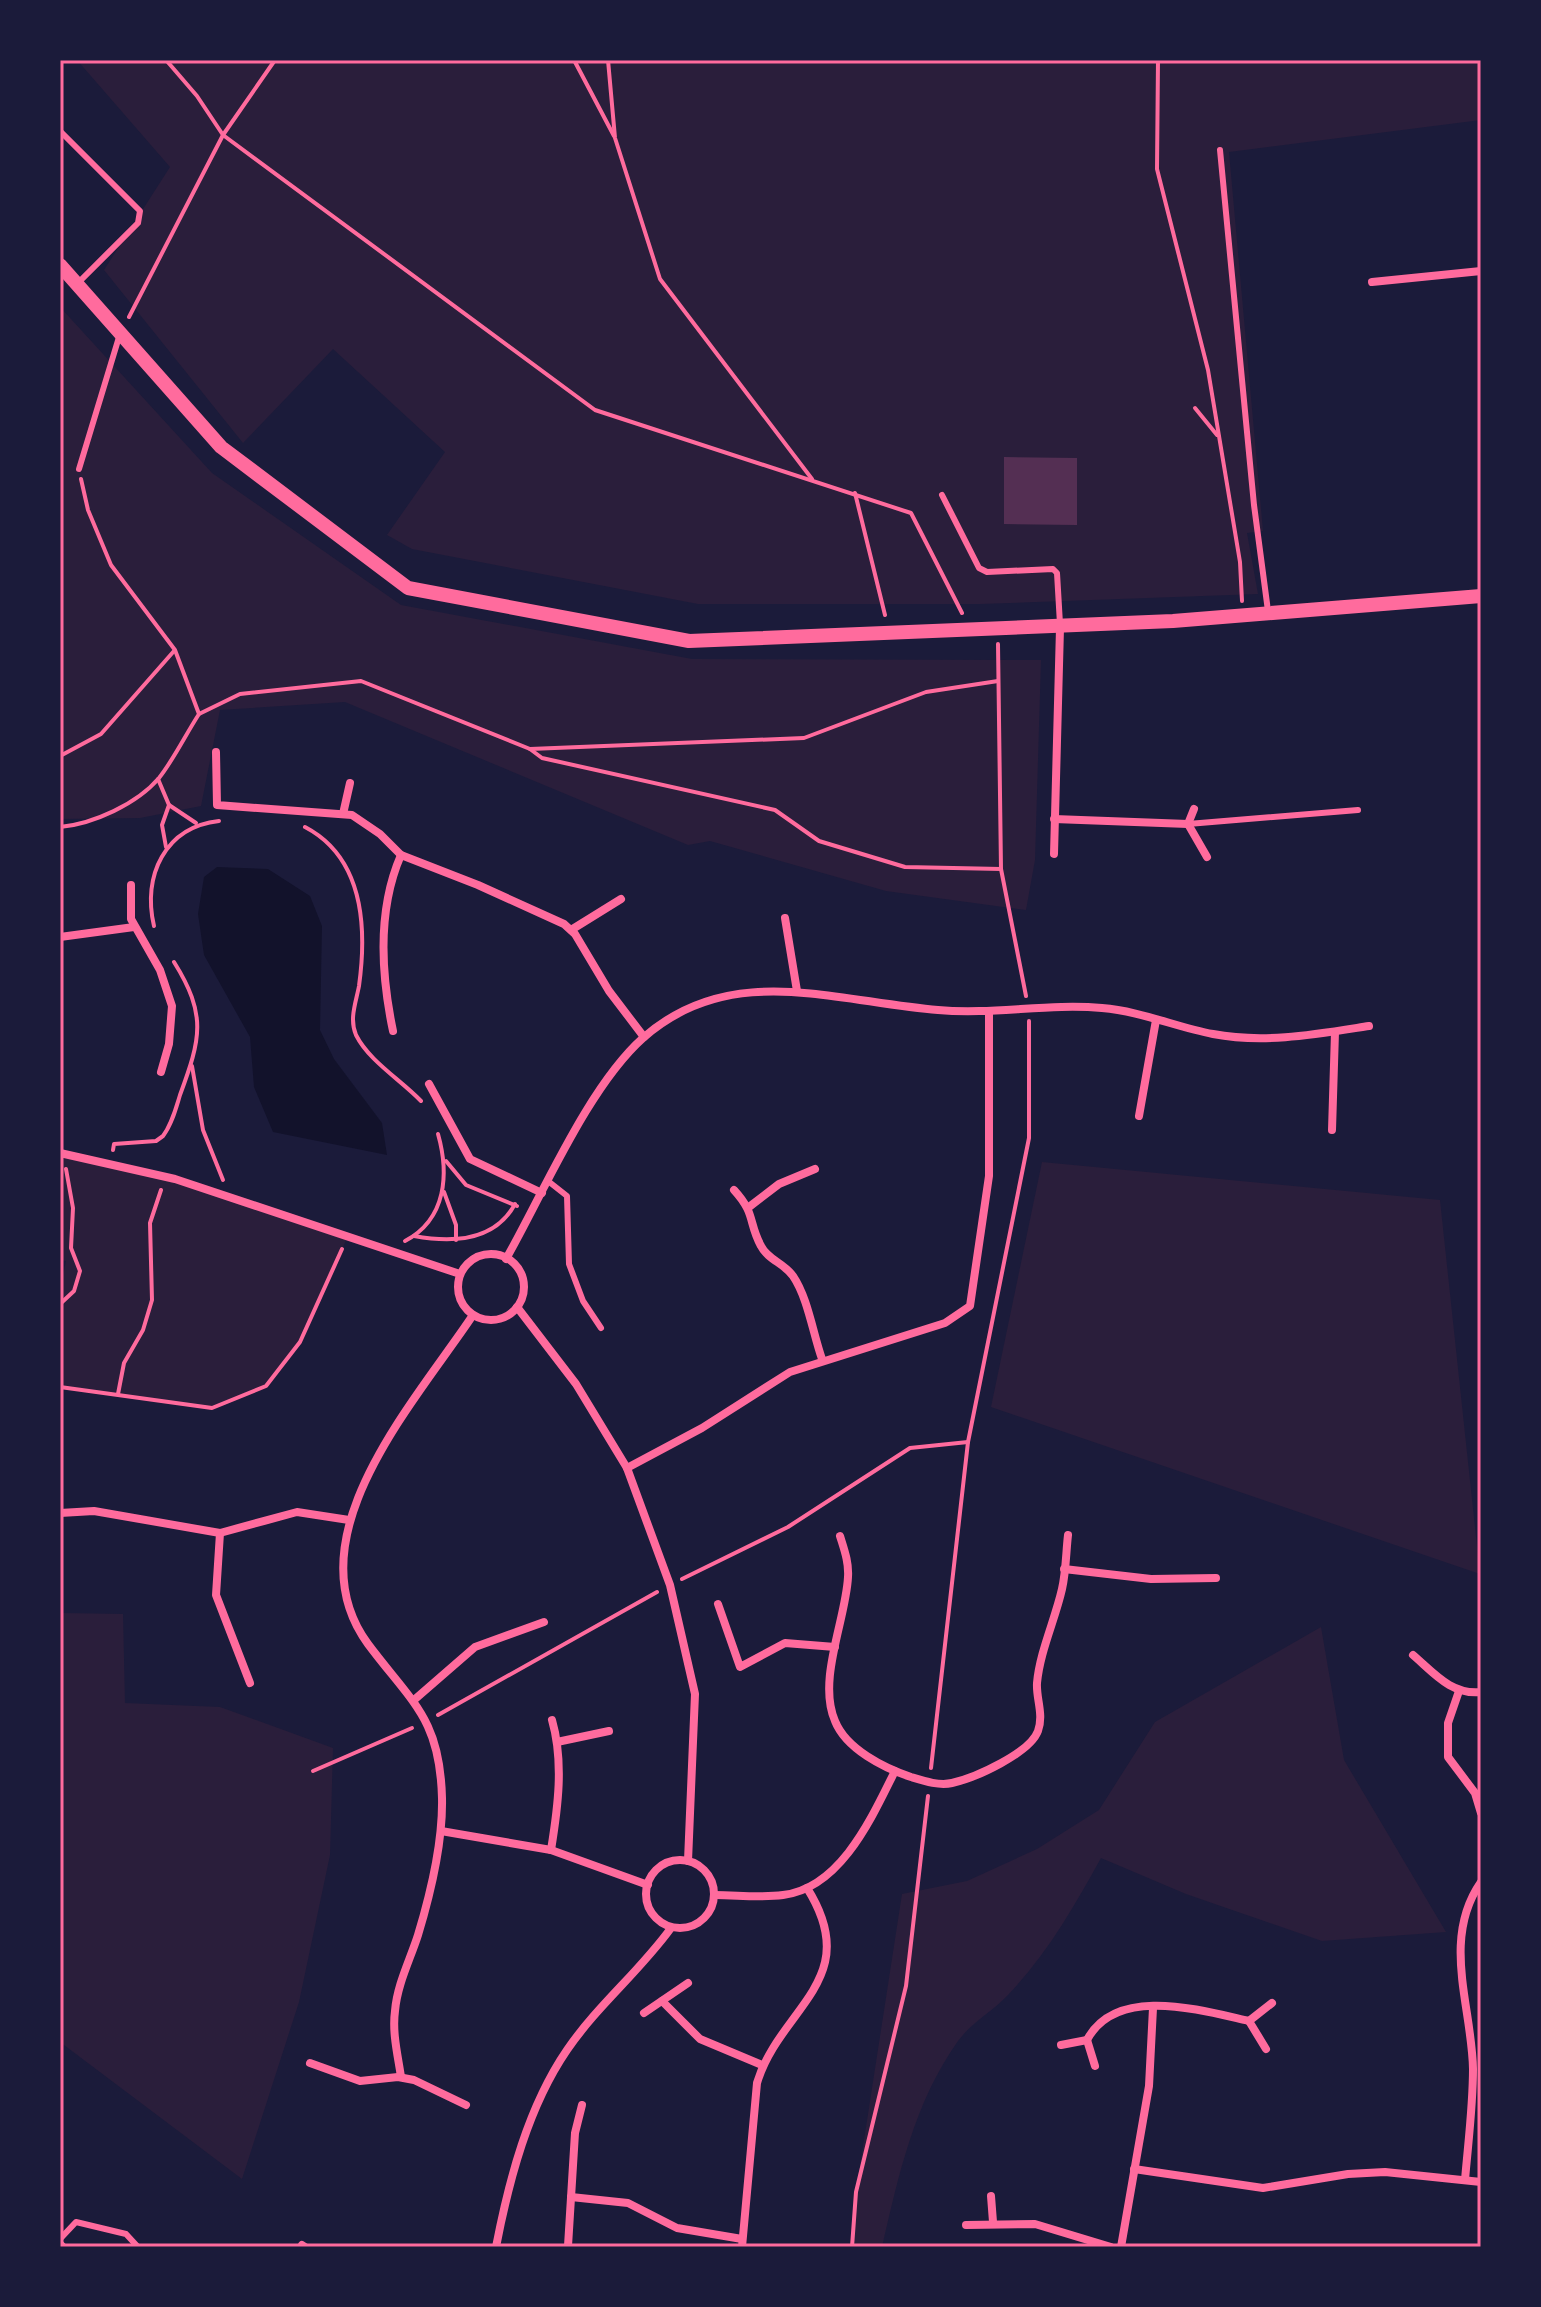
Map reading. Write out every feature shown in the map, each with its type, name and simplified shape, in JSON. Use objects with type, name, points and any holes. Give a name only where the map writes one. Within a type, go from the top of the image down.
[{"type":"street","points":[[60,265],[221,447],[408,588],[689,641],[1060,628],[1269,615],[1481,596]]},
{"type":"street","points":[[1372,282],[1481,271]]},
{"type":"street","points":[[1054,854],[1060,628]]},
{"type":"street","points":[[216,752],[217,805],[343,814],[361,820],[401,855],[478,885],[571,930],[609,991],[644,1037]]},
{"type":"street","points":[[343,814],[350,783]]},
{"type":"street","points":[[1188,824],[1194,809]]},
{"type":"street","points":[[1054,819],[1188,824]]},
{"type":"street","points":[[1188,824],[1207,857]]},
{"type":"street","points":[[393,1031],[384,988],[383,958],[388,886],[401,855]]},
{"type":"street","points":[[131,885],[134,927],[160,970],[172,1006],[170,1035],[161,1072]]},
{"type":"street","points":[[571,930],[621,899]]},
{"type":"street","points":[[785,918],[797,991]]},
{"type":"street","points":[[60,937],[134,927]]},
{"type":"street","points":[[506,1259],[601,1090],[644,1037],[702,1003],[734,995],[797,991],[939,1010],[989,1012],[1100,1007],[1235,1038],[1335,1032],[1369,1026]]},
{"type":"street","points":[[627,1468],[702,1428],[773,1380],[822,1359],[945,1323],[970,1306],[989,1176],[989,1012]]},
{"type":"street","points":[[1139,1116],[1156,1020]]},
{"type":"street","points":[[1332,1130],[1335,1032]]},
{"type":"street","points":[[429,1084],[470,1159],[542,1193]]},
{"type":"street","points":[[60,1153],[166,1177],[460,1274]]},
{"type":"street","points":[[749,1207],[779,1184],[815,1169]]},
{"type":"street","points":[[734,1190],[749,1207],[762,1248],[791,1273],[798,1285],[822,1359]]},
{"type":"street","points":[[480,1256],[506,1259],[522,1278],[522,1298],[517,1307],[496,1320],[473,1315],[459,1297],[460,1274],[480,1256]]},
{"type":"street","points":[[517,1307],[576,1384],[627,1468],[670,1585],[695,1694],[688,1861]]},
{"type":"street","points":[[401,2077],[395,2010],[430,1890],[441,1831],[439,1760],[436,1742],[427,1721],[354,1622],[342,1571],[349,1520],[374,1463],[473,1315]]},
{"type":"street","points":[[60,1513],[94,1511],[220,1533],[297,1512],[349,1520]]},
{"type":"street","points":[[220,1533],[216,1595],[250,1683]]},
{"type":"street","points":[[840,1536],[847,1557],[848,1578],[835,1647],[831,1692],[833,1718],[842,1735],[858,1749],[895,1771],[930,1783],[951,1784],[1027,1749],[1038,1732],[1041,1712],[1039,1675],[1064,1569],[1068,1535]]},
{"type":"street","points":[[1064,1569],[1151,1579],[1216,1578]]},
{"type":"street","points":[[718,1604],[740,1667],[785,1643],[835,1647]]},
{"type":"street","points":[[414,1700],[475,1647],[544,1622]]},
{"type":"street","points":[[1413,1655],[1447,1685],[1459,1691],[1481,1692]]},
{"type":"street","points":[[1459,1691],[1448,1723],[1448,1757],[1475,1793],[1481,1813]]},
{"type":"street","points":[[551,1850],[557,1814],[557,1742],[552,1720]]},
{"type":"street","points":[[557,1742],[609,1731]]},
{"type":"street","points":[[715,1895],[784,1895],[807,1888],[826,1876],[863,1833],[895,1771]]},
{"type":"street","points":[[441,1831],[551,1850],[648,1885]]},
{"type":"street","points":[[496,2247],[503,2209],[530,2122],[566,2051],[671,1928],[697,1925],[707,1917],[715,1895],[708,1873],[688,1861],[666,1863],[656,1870],[648,1885],[647,1903],[652,1914],[671,1928]]},
{"type":"street","points":[[1465,2180],[1473,2073],[1472,2030],[1459,1956],[1463,1926],[1481,1882]]},
{"type":"street","points":[[571,2197],[628,2203],[677,2228],[742,2243],[755,2097],[762,2065],[810,1998],[827,1957],[823,1912],[807,1888]]},
{"type":"street","points":[[644,2013],[688,1983]]},
{"type":"street","points":[[662,2001],[700,2039],[762,2065]]},
{"type":"street","points":[[1249,2021],[1272,2003]]},
{"type":"street","points":[[1061,2045],[1087,2040],[1109,2013],[1130,2007],[1195,2010],[1249,2021],[1266,2049]]},
{"type":"street","points":[[1121,2247],[1149,2086],[1153,2008]]},
{"type":"street","points":[[1087,2040],[1095,2066]]},
{"type":"street","points":[[310,2063],[360,2081],[401,2077],[414,2080],[466,2105]]},
{"type":"street","points":[[568,2246],[575,2133],[582,2105]]},
{"type":"street","points":[[1134,2169],[1263,2188],[1348,2174],[1385,2172],[1481,2182]]},
{"type":"street","points":[[991,2196],[993,2222]]},
{"type":"street","points":[[966,2225],[993,2222],[1035,2224],[1111,2247]]},
{"type":"lane","points":[[61,133],[140,211],[138,223],[77,284]]},
{"type":"lane","points":[[1220,150],[1254,505],[1269,615]]},
{"type":"lane","points":[[79,469],[120,333]]},
{"type":"lane","points":[[942,495],[979,568],[987,572],[1053,569],[1057,573],[1060,628]]},
{"type":"lane","points":[[1188,824],[1358,810]]},
{"type":"lane","points":[[548,1181],[567,1196],[569,1264],[583,1301],[601,1328]]},
{"type":"lane","points":[[61,2243],[76,2222],[126,2234],[138,2247]]},
{"type":"path","points":[[166,60],[197,96],[223,135],[595,410],[911,513],[971,630]]},
{"type":"path","points":[[120,333],[223,135],[275,60]]},
{"type":"path","points":[[574,60],[615,138],[660,279],[813,482]]},
{"type":"path","points":[[608,60],[615,138]]},
{"type":"path","points":[[1158,60],[1157,169],[1208,370],[1240,562],[1243,616]]},
{"type":"path","points":[[1195,408],[1219,437]]},
{"type":"path","points":[[79,469],[88,510],[111,565],[175,650],[199,714]]},
{"type":"path","points":[[855,493],[889,633]]},
{"type":"path","points":[[852,2247],[856,2192],[906,1986],[968,1442],[1029,1138],[1029,1010],[1001,869],[998,629]]},
{"type":"path","points":[[60,756],[101,734],[175,650]]},
{"type":"path","points":[[60,827],[85,824],[137,796],[158,779],[199,714],[240,694],[361,681],[530,749],[542,758],[775,810],[819,841],[905,867],[1001,869]]},
{"type":"path","points":[[530,749],[804,738],[926,692],[998,681]]},
{"type":"path","points":[[158,779],[169,805],[196,823]]},
{"type":"path","points":[[166,847],[162,825],[169,805]]},
{"type":"path","points":[[159,938],[153,924],[152,881],[166,847],[196,823],[230,818]]},
{"type":"path","points":[[294,821],[319,834],[345,866],[359,896],[362,953],[353,1015],[357,1037],[427,1108]]},
{"type":"path","points":[[110,1164],[114,1144],[156,1141],[163,1136],[191,1064],[198,1030],[196,1005],[191,990],[167,952]]},
{"type":"path","points":[[191,1064],[203,1130],[231,1197]]},
{"type":"path","points":[[435,1125],[443,1155],[444,1190],[456,1225],[456,1240]]},
{"type":"path","points":[[443,1155],[466,1185],[532,1213]]},
{"type":"path","points":[[60,1304],[74,1291],[80,1271],[71,1248],[73,1208],[70,1179],[65,1166]]},
{"type":"path","points":[[118,1394],[124,1363],[143,1330],[152,1300],[150,1223],[166,1177]]},
{"type":"path","points":[[388,1250],[414,1236],[427,1223],[444,1190]]},
{"type":"path","points":[[414,1236],[456,1240],[502,1223],[515,1204]]},
{"type":"path","points":[[60,1387],[212,1408],[266,1386],[300,1342],[348,1236]]},
{"type":"path","points":[[313,1771],[427,1721],[670,1585],[788,1527],[910,1448],[968,1442]]},
{"type":"shaded area","points":[[77,60],[1481,60],[1481,120],[1229,152],[1263,531],[1247,533],[1258,594],[980,604],[698,604],[412,549],[387,535],[445,452],[333,349],[243,443],[104,270],[170,167]]},
{"type":"shaded area","points":[[60,307],[212,473],[401,605],[692,659],[1041,660],[1035,860],[1026,910],[886,891],[710,841],[688,845],[345,702],[220,710],[201,806],[140,818],[60,819]]},
{"type":"shaded area","points":[[217,867],[268,869],[310,896],[322,926],[320,1030],[334,1059],[382,1123],[387,1155],[273,1132],[254,1087],[250,1037],[204,955],[198,914],[204,877]]},
{"type":"shaded area","points":[[60,1153],[175,1179],[348,1236],[300,1342],[266,1386],[212,1408],[60,1385],[60,1289],[66,1261],[60,1260]]},
{"type":"shaded area","points":[[1042,1162],[1440,1200],[1480,1574],[991,1407]]},
{"type":"shaded area","points":[[60,1613],[123,1614],[125,1703],[220,1707],[333,1748],[330,1855],[299,2002],[242,2179],[60,2042]]},
{"type":"shaded area","points":[[1321,1627],[1344,1760],[1446,1932],[1322,1941],[1186,1894],[1101,1858],[1070,1912],[1035,1963],[1008,1995],[963,2035],[943,2065],[910,2140],[882,2247],[852,2247],[856,2192],[902,1894],[967,1881],[1037,1849],[1099,1810],[1155,1722]]},
{"type":"building","points":[[1004,457],[1077,458],[1077,525],[1004,524]]}]
